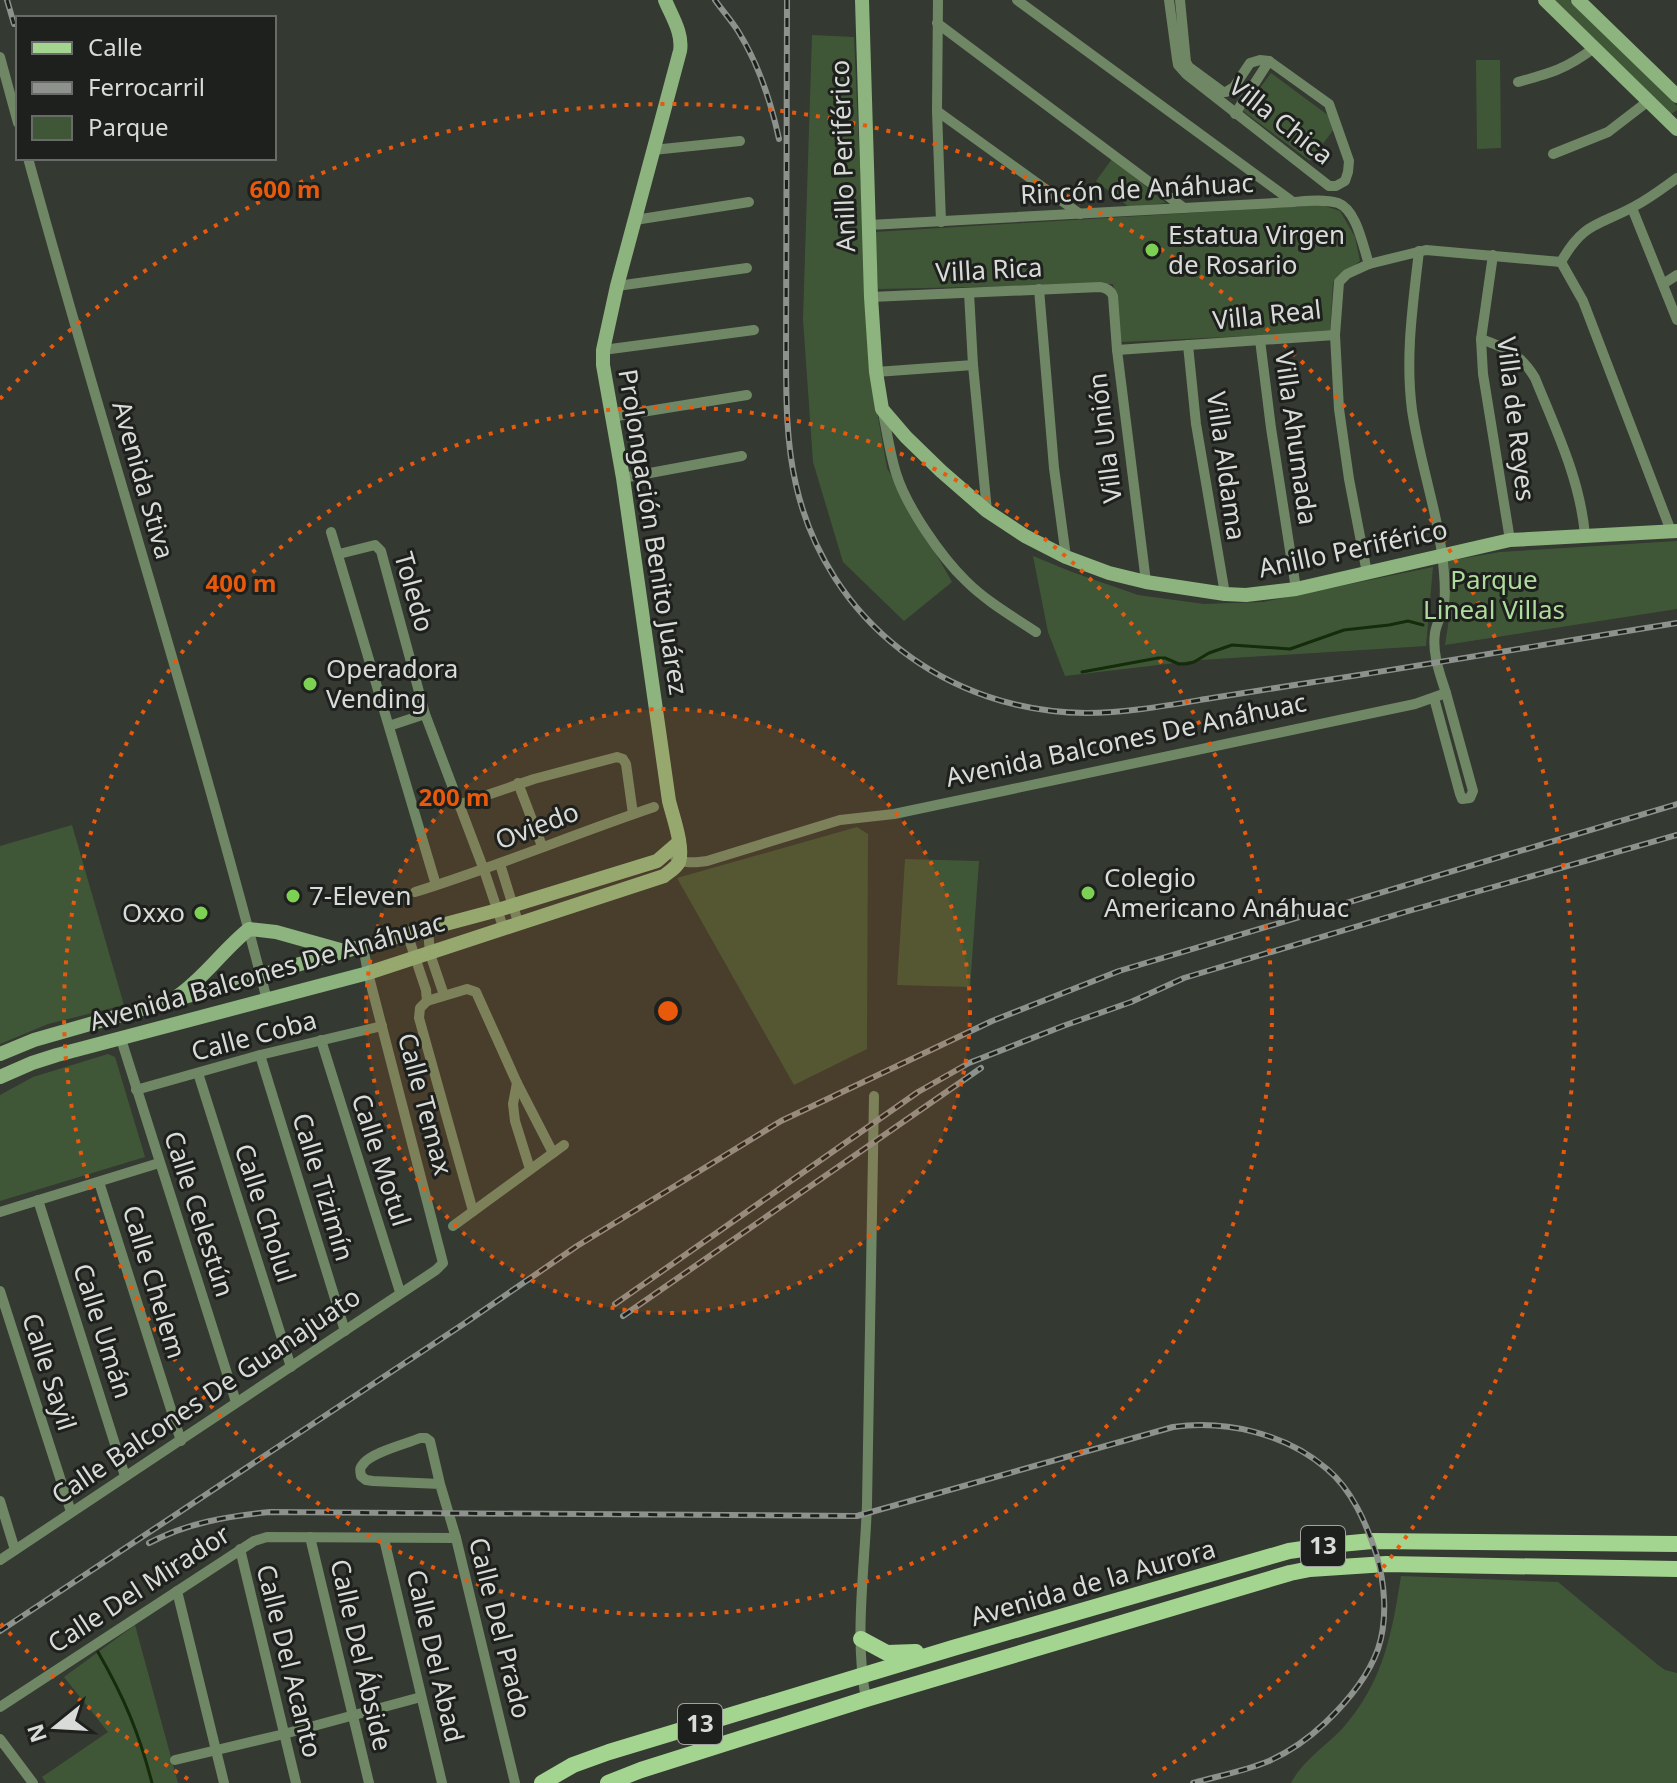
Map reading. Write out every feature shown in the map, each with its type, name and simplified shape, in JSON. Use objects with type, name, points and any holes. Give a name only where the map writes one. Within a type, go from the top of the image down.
[{"type":"main road","name":"Avenida de la Aurora","points":[[542,1783],[573,1765],[609,1752],[1289,1551],[1372,1541],[1677,1544]]},
{"type":"main road","name":"Avenida de la Aurora","points":[[608,1783],[654,1765],[866,1699],[1290,1573],[1386,1564],[1677,1569]]},
{"type":"main road","points":[[861,1639],[893,1654],[953,1648]]},
{"type":"street","name":"Prolongación Benito Juárez","points":[[665,0],[681,42],[603,350],[605,382],[623,478],[675,851]]},
{"type":"street","name":"Anillo Periférico","points":[[862,0],[871,297],[882,409],[941,471],[987,511],[1025,536],[1066,557],[1109,573],[1146,582],[1246,595],[1296,589],[1510,540],[1674,531]]},
{"type":"street","points":[[938,0],[937,111],[941,222]]},
{"type":"street","points":[[1017,0],[1293,202]]},
{"type":"street","points":[[1169,0],[1177,59],[1183,65]]},
{"type":"street","points":[[1180,0],[1183,65]]},
{"type":"street","points":[[1545,0],[1647,102],[1675,123]]},
{"type":"street","points":[[1578,0],[1677,96]]},
{"type":"street","points":[[937,23],[1184,208]]},
{"type":"street","points":[[1518,82],[1557,71],[1594,48]]},
{"type":"street","points":[[0,57],[16,116]]},
{"type":"street","points":[[1235,114],[1269,61]]},
{"type":"street","name":"Villa Chica","points":[[1269,61],[1329,104],[1349,161],[1345,181],[1329,186],[1235,114],[1183,65],[1226,92],[1234,87],[1250,63],[1269,61]]},
{"type":"street","points":[[1553,154],[1608,132],[1647,102]]},
{"type":"street","points":[[937,111],[1080,214]]},
{"type":"street","points":[[653,150],[740,141]]},
{"type":"street","name":"Avenida Stiva","points":[[29,160],[267,1000]]},
{"type":"street","points":[[1674,531],[1583,301],[1561,262],[1583,232],[1655,195],[1677,178]]},
{"type":"street","points":[[635,220],[749,202]]},
{"type":"street","name":"Rincón de Anáhuac","points":[[869,225],[1331,202],[1343,206],[1353,216],[1369,264]]},
{"type":"street","points":[[1632,208],[1677,320]]},
{"type":"street","points":[[1419,251],[1408,367],[1412,410],[1442,555],[1445,594],[1436,627],[1437,664],[1473,791],[1468,800],[1462,799],[1460,794],[1434,698]]},
{"type":"street","name":"Villa Real","points":[[1117,350],[1335,335],[1339,282],[1347,274],[1369,264],[1419,251],[1561,262]]},
{"type":"street","name":"Villa de Reyes","points":[[1493,255],[1481,339],[1483,374],[1510,540]]},
{"type":"street","points":[[617,286],[747,268]]},
{"type":"street","points":[[1663,284],[1677,275]]},
{"type":"street","points":[[1039,289],[1054,468],[1066,557]]},
{"type":"street","name":"Villa Rica","points":[[871,297],[1108,289]]},
{"type":"street","name":"Villa Unión","points":[[1108,289],[1113,296],[1146,582]]},
{"type":"street","points":[[969,293],[987,511]]},
{"type":"street","points":[[603,350],[754,330]]},
{"type":"street","points":[[1335,335],[1339,409],[1367,573]]},
{"type":"street","points":[[1481,339],[1503,347],[1529,366],[1577,485],[1585,535]]},
{"type":"street","name":"Villa Ahumada","points":[[1260,340],[1296,589]]},
{"type":"street","name":"Villa Aldama","points":[[1188,345],[1196,424],[1225,594]]},
{"type":"street","points":[[876,372],[973,365]]},
{"type":"street","points":[[611,417],[747,395]]},
{"type":"street","points":[[882,409],[896,474],[907,500],[922,523],[966,581],[1036,632]]},
{"type":"street","points":[[623,478],[742,456]]},
{"type":"street","points":[[331,532],[436,885]]},
{"type":"street","name":"Toledo","points":[[339,554],[372,545],[381,551],[425,714],[484,870],[505,908]]},
{"type":"street","name":"Avenida Balcones De Anáhuac","points":[[675,851],[693,863],[707,861],[840,820],[884,816],[1400,707],[1446,693]]},
{"type":"street","points":[[389,726],[425,714]]},
{"type":"street","points":[[1440,719],[1453,714]]},
{"type":"street","points":[[1449,754],[1463,751]]},
{"type":"street","points":[[458,805],[518,783],[620,757],[626,764],[633,814]]},
{"type":"street","points":[[518,783],[542,846]]},
{"type":"street","name":"Oviedo","points":[[415,892],[654,807]]},
{"type":"street","name":"Avenida Balcones De Anáhuac","points":[[0,1054],[34,1040],[505,908],[657,861],[675,851]]},
{"type":"street","name":"Avenida Balcones De Anáhuac","points":[[0,1077],[57,1055],[368,973],[664,876],[669,873],[675,851]]},
{"type":"street","points":[[500,864],[505,908],[496,919],[511,925],[518,914],[505,908]]},
{"type":"street","points":[[168,1003],[198,980],[233,941],[249,929],[276,932],[346,951]]},
{"type":"street","points":[[427,1001],[423,956],[428,929]]},
{"type":"street","points":[[408,936],[444,995]]},
{"type":"street","name":"Calle Temax","points":[[363,946],[443,1257],[443,1263],[436,1270]]},
{"type":"street","points":[[473,1211],[419,1018],[420,1008],[427,1001],[467,989],[476,992],[553,1153]]},
{"type":"street","points":[[121,1039],[120,1029],[125,1021],[148,1008]]},
{"type":"street","name":"Calle Coba","points":[[136,1090],[260,1055],[382,1026]]},
{"type":"street","name":"Calle Celestún","points":[[121,1039],[236,1402]]},
{"type":"street","name":"Calle Motul","points":[[321,1040],[400,1292]]},
{"type":"street","name":"Calle Tizimín","points":[[260,1055],[345,1331]]},
{"type":"street","name":"Calle Cholul","points":[[198,1073],[291,1367]]},
{"type":"street","points":[[517,1083],[513,1104],[515,1121],[530,1169]]},
{"type":"street","points":[[866,1699],[861,1676],[861,1639],[867,1507],[874,1096]]},
{"type":"street","points":[[453,1226],[564,1145]]},
{"type":"street","points":[[0,1212],[159,1163]]},
{"type":"street","name":"Calle Chelem","points":[[99,1182],[181,1441]]},
{"type":"street","name":"Calle Umán","points":[[38,1200],[125,1476]]},
{"type":"street","name":"Calle Balcones De Guanajuato","points":[[0,1560],[436,1270]]},
{"type":"street","name":"Calle Sayil","points":[[0,1291],[4,1319],[71,1512]]},
{"type":"street","name":"Calle Del Prado","points":[[440,1484],[373,1481],[359,1473],[363,1464],[371,1458],[424,1437],[430,1441],[515,1783]]},
{"type":"street","points":[[0,1501],[15,1550]]},
{"type":"street","name":"Calle Del Mirador","points":[[0,1707],[247,1544],[267,1537],[456,1538]]},
{"type":"street","name":"Calle Del Ábside","points":[[310,1537],[369,1783]]},
{"type":"street","name":"Calle Del Abad","points":[[384,1539],[442,1783]]},
{"type":"street","name":"Calle Del Acanto","points":[[240,1549],[296,1783]]},
{"type":"street","points":[[177,1591],[224,1783]]},
{"type":"street","points":[[175,1760],[421,1697]]},
{"type":"street","points":[[0,1739],[33,1783]]},
{"type":"green space","points":[[1550,0],[1570,0],[1677,106],[1677,110],[1667,117]]},
{"type":"green space","points":[[812,35],[854,37],[869,366],[887,468],[952,582],[904,621],[843,562],[813,462],[803,319]]},
{"type":"green space","points":[[1476,60],[1500,60],[1501,148],[1477,149]]},
{"type":"green space","points":[[1271,73],[1329,116],[1334,129],[1310,161],[1243,111]]},
{"type":"green space","points":[[1112,159],[1166,203],[1129,207],[1096,181]]},
{"type":"green space","points":[[1322,205],[1340,211],[1355,237],[1360,261],[1333,282],[1330,332],[1121,342],[1113,284],[878,289],[875,232]]},
{"type":"green space","name":"Parque Lineal Villas","points":[[1677,541],[1677,609],[1445,645],[1450,612],[1448,561],[1500,552]]},
{"type":"green space","points":[[1033,556],[1138,595],[1204,604],[1263,602],[1433,567],[1426,646],[1200,660],[1065,676],[1048,632]]},
{"type":"green space","points":[[72,825],[124,1005],[48,1024],[0,1044],[0,846]]},
{"type":"green space","points":[[857,827],[868,834],[867,1049],[794,1085],[677,878]]},
{"type":"green space","points":[[905,859],[979,861],[970,987],[897,985]]},
{"type":"green space","points":[[108,1054],[115,1057],[145,1157],[0,1201],[0,1095],[33,1077]]},
{"type":"green space","points":[[1401,1576],[1558,1582],[1658,1665],[1677,1673],[1677,1783],[1291,1783],[1307,1761],[1342,1729],[1367,1694],[1384,1657]]},
{"type":"green space","points":[[135,1625],[178,1783],[46,1783],[42,1777],[108,1732],[64,1677]]},
{"type":"waterway","points":[[1082,672],[1158,658],[1186,664],[1232,645],[1290,649],[1344,630],[1408,621],[1423,625]]},
{"type":"waterway","points":[[98,1652],[130,1716],[152,1783]]},
{"type":"railway","points":[[7,0],[14,24]]},
{"type":"railway","points":[[715,0],[738,31],[758,69],[779,139]]},
{"type":"railway","points":[[787,0],[786,385],[793,469],[812,534],[835,578],[865,617],[900,650],[941,676],[986,696],[1035,708],[1102,713],[1165,706],[1677,623]]},
{"type":"railway","points":[[0,1631],[577,1246],[781,1121],[992,1021],[1119,971],[1677,804]]},
{"type":"railway","points":[[615,1304],[918,1092],[969,1063],[1131,1002],[1184,978],[1677,835]]},
{"type":"railway","points":[[623,1316],[981,1068]]},
{"type":"railway","points":[[149,1543],[178,1530],[208,1522],[270,1512],[857,1516],[1173,1427],[1214,1426],[1254,1432],[1293,1446],[1310,1457],[1336,1477],[1351,1497],[1368,1530],[1379,1565],[1384,1601],[1383,1626],[1374,1659],[1356,1689],[1312,1734],[1269,1761],[1193,1783]]},
{"type":"place","name":"Estatua Virgen de Rosario","points":[[1152,250]]},
{"type":"place","name":"Operadora Vending","points":[[310,684]]},
{"type":"place","name":"Colegio Americano Anáhuac","points":[[1088,893]]},
{"type":"place","name":"7-Eleven","points":[[293,896]]},
{"type":"place","name":"Oxxo","points":[[201,913]]}]
